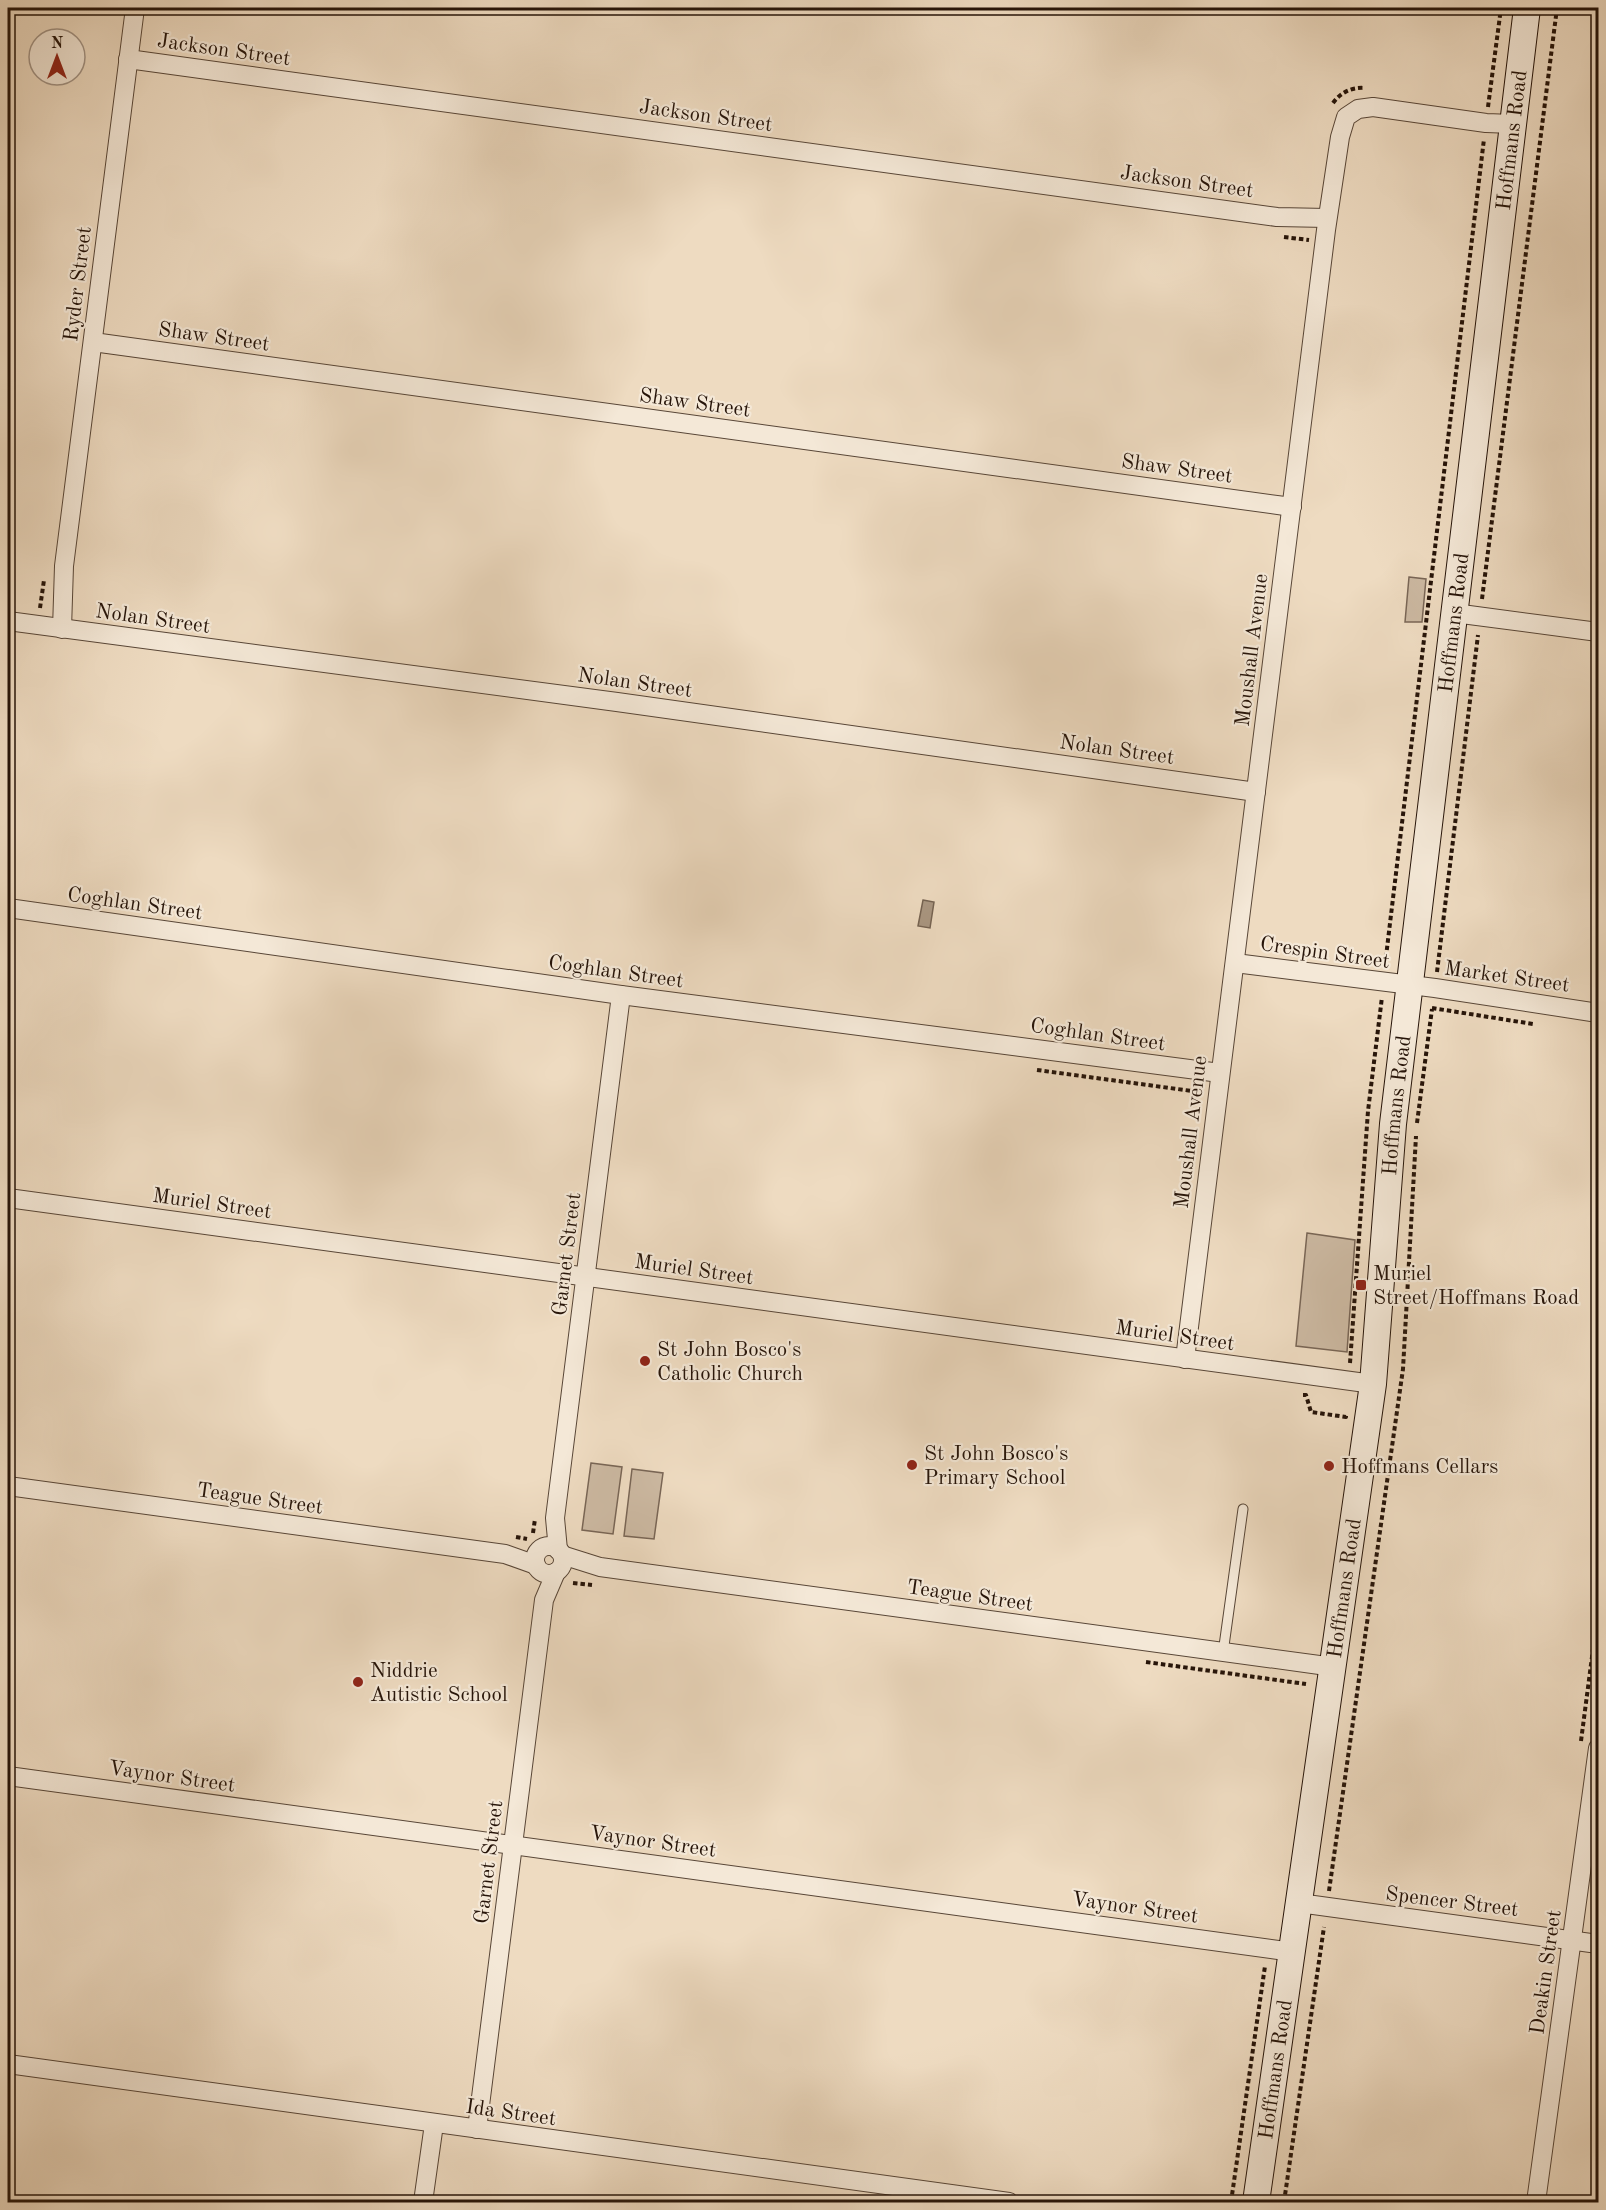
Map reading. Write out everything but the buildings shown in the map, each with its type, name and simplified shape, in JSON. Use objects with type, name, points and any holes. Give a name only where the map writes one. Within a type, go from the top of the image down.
[{"type":"main road","name":"Hoffmans Road","points":[[1256,2202],[1373,1384],[1393,1124],[1408,986],[1527,8]]},
{"type":"street","name":"Ryder Street","points":[[55,628],[135,8]]},
{"type":"street","name":"Jackson Street","points":[[128,59],[1326,224]]},
{"type":"street","name":"Moushall Avenue","points":[[1185,1359],[1326,224],[1340,137],[1346,117],[1358,109],[1373,107],[1486,123],[1513,124]]},
{"type":"street","name":"Shaw Street","points":[[93,342],[1292,507]]},
{"type":"street","points":[[1454,613],[1599,632]]},
{"type":"street","name":"Nolan Street","points":[[8,621],[617,702],[1256,792]]},
{"type":"street","name":"Coghlan Street","points":[[8,908],[621,995],[1220,1073]]},
{"type":"street","name":"Crespin Street","points":[[1235,963],[1408,986]]},
{"type":"street","name":"Market Street","points":[[1408,986],[1599,1013]]},
{"type":"street","name":"Garnet Street","points":[[477,2129],[544,1600],[552,1560],[555,1518],[621,995]]},
{"type":"street","name":"Muriel Street","points":[[8,1198],[1373,1384]]},
{"type":"street","name":"Teague Street","points":[[8,1486],[1334,1667]]},
{"type":"street","name":"Deakin Street","points":[[1536,2202],[1599,1748]]},
{"type":"street","name":"Vaynor Street","points":[[8,1776],[1293,1952]]},
{"type":"street","name":"Spencer Street","points":[[1299,1903],[1599,1944]]},
{"type":"street","name":"Ida Street","points":[[8,2064],[1009,2202]]},
{"type":"street","points":[[423,2202],[434,2124]]},
{"type":"lane","points":[[1224,1653],[1243,1509]]},
{"type":"path","points":[[1350,1363],[1368,1111],[1483,142],[1501,8]]},
{"type":"path","points":[[1480,616],[1557,8]]},
{"type":"path","points":[[1472,140],[1483,142]]},
{"type":"path","points":[[1448,973],[1436,972],[1478,635]]},
{"type":"path","points":[[1284,2202],[1403,1369],[1416,1131],[1432,1009]]},
{"type":"path","points":[[1027,1068],[1192,1091],[1201,1097]]},
{"type":"path","points":[[536,1510],[552,1560]]},
{"type":"shaded area","points":[[1409,577],[1426,579],[1422,622],[1405,622]]},
{"type":"shaded area","points":[[923,900],[934,902],[930,928],[918,926]]},
{"type":"shaded area","points":[[1307,1233],[1355,1240],[1347,1352],[1296,1346]]},
{"type":"shaded area","points":[[591,1463],[622,1467],[613,1534],[582,1530]]},
{"type":"shaded area","points":[[632,1469],[663,1473],[654,1539],[624,1536]]},
{"type":"place","name":"Muriel Street/Hoffmans Road","points":[[1361,1285]]},
{"type":"place","name":"St John Bosco's Catholic Church","points":[[645,1361]]},
{"type":"place","name":"St John Bosco's Primary School","points":[[912,1465]]},
{"type":"place","name":"Hoffmans Cellars","points":[[1329,1466]]},
{"type":"place","name":"Niddrie Autistic School","points":[[358,1682]]}]
